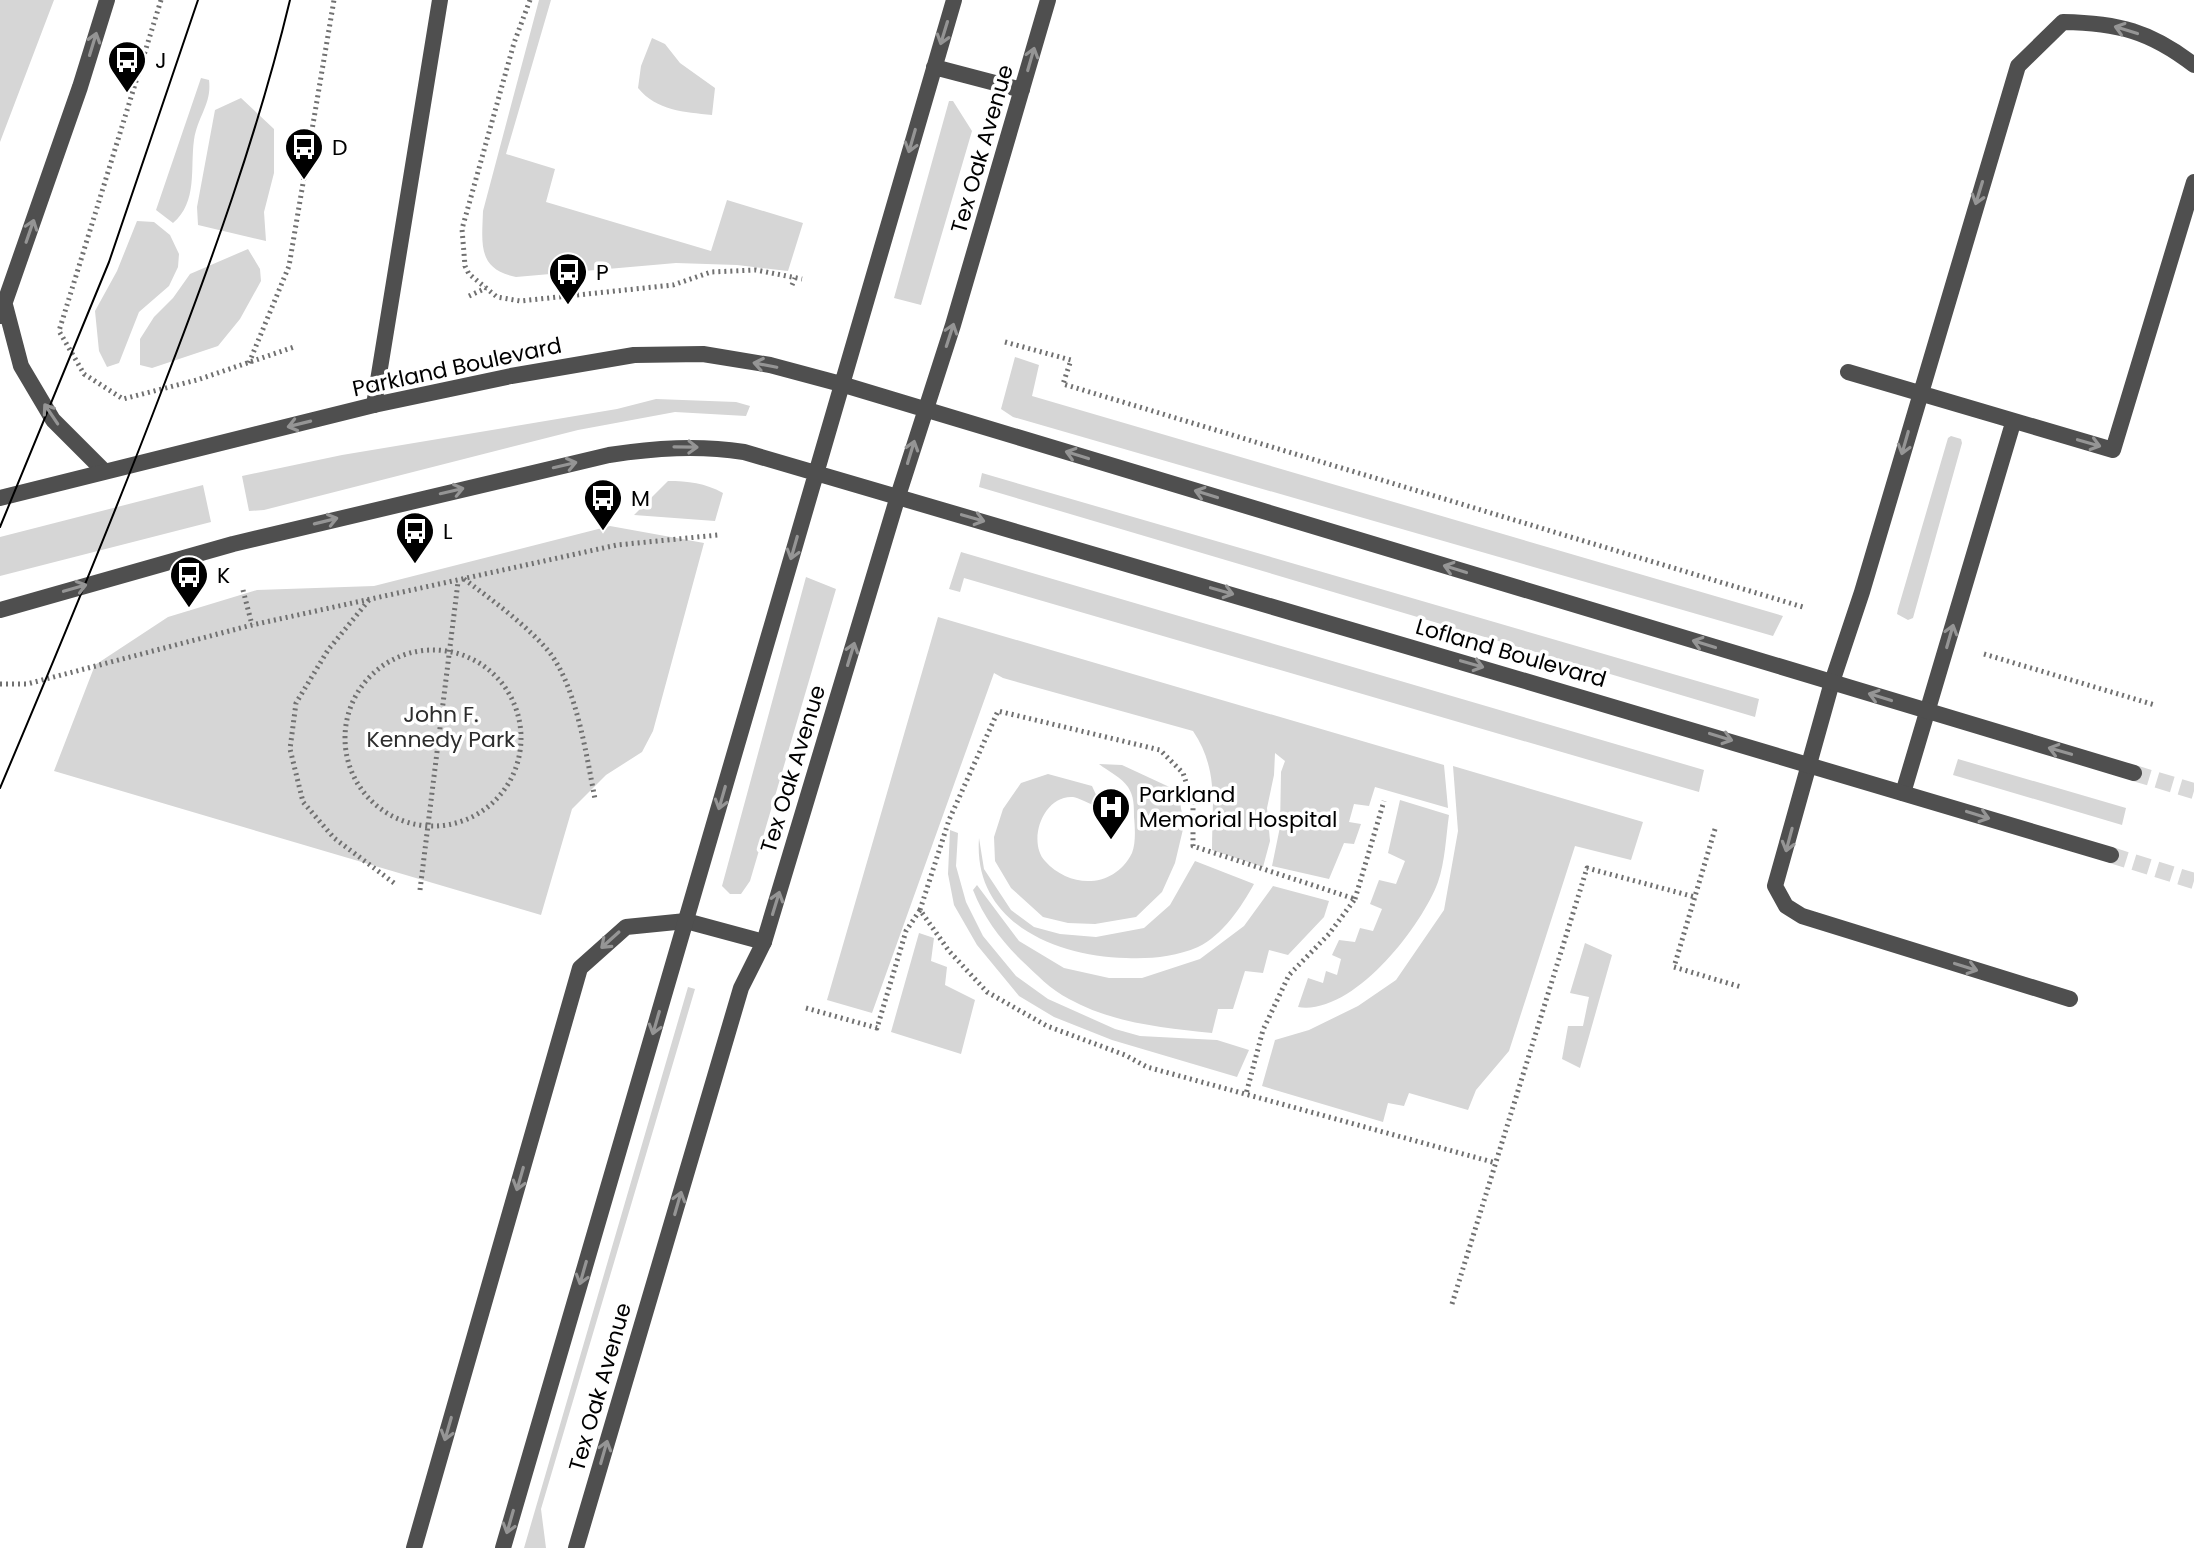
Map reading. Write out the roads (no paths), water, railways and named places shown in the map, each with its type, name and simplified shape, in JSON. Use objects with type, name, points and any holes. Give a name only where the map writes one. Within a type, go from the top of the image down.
[{"type":"street","points":[[104,471],[53,420],[21,366],[2,310],[107,0]]},
{"type":"street","points":[[374,405],[440,0]]},
{"type":"street","points":[[503,1548],[954,0]]},
{"type":"street","name":"Tex Oak Avenue","points":[[576,1548],[741,988],[764,942],[898,496],[953,325],[1048,0]]},
{"type":"street","points":[[2070,999],[1802,916],[1786,906],[1775,886],[1832,682],[1862,592],[2018,66],[2063,22],[2103,23],[2160,40],[2194,65]]},
{"type":"street","points":[[934,67],[1022,90]]},
{"type":"street","points":[[1848,372],[2113,450],[2194,182]]},
{"type":"street","name":"Parkland Boulevard","points":[[0,498],[374,405],[511,376],[634,355],[703,354],[770,365],[925,409]]},
{"type":"street","points":[[925,409],[2134,773]]},
{"type":"street","points":[[1903,793],[2013,423]]},
{"type":"street","points":[[0,610],[233,544],[609,455],[663,447],[719,448],[744,452],[898,496]]},
{"type":"street","name":"Lofland Boulevard","points":[[898,496],[2111,855]]},
{"type":"street","points":[[414,1548],[580,968],[626,927],[686,921],[764,942]]},
{"type":"tunnel","points":[[2134,773],[2194,791]]},
{"type":"tunnel","points":[[2111,855],[2194,881]]},
{"type":"tram line","points":[[0,527],[109,262],[198,0]]},
{"type":"tram line","points":[[0,788],[103,540],[198,294],[248,148],[290,0]]},
{"type":"place","name":"J","points":[[127,94]]},
{"type":"place","name":"D","points":[[304,181]]},
{"type":"place","name":"P","points":[[568,306]]},
{"type":"place","name":"M","points":[[603,532]]},
{"type":"place","name":"L","points":[[415,565]]},
{"type":"place","name":"K","points":[[189,609]]},
{"type":"place","name":"Parkland Memorial Hospital","points":[[1111,841]]},
{"type":"park label","name":"John F. Kennedy Park","points":[[441,726]]}]
